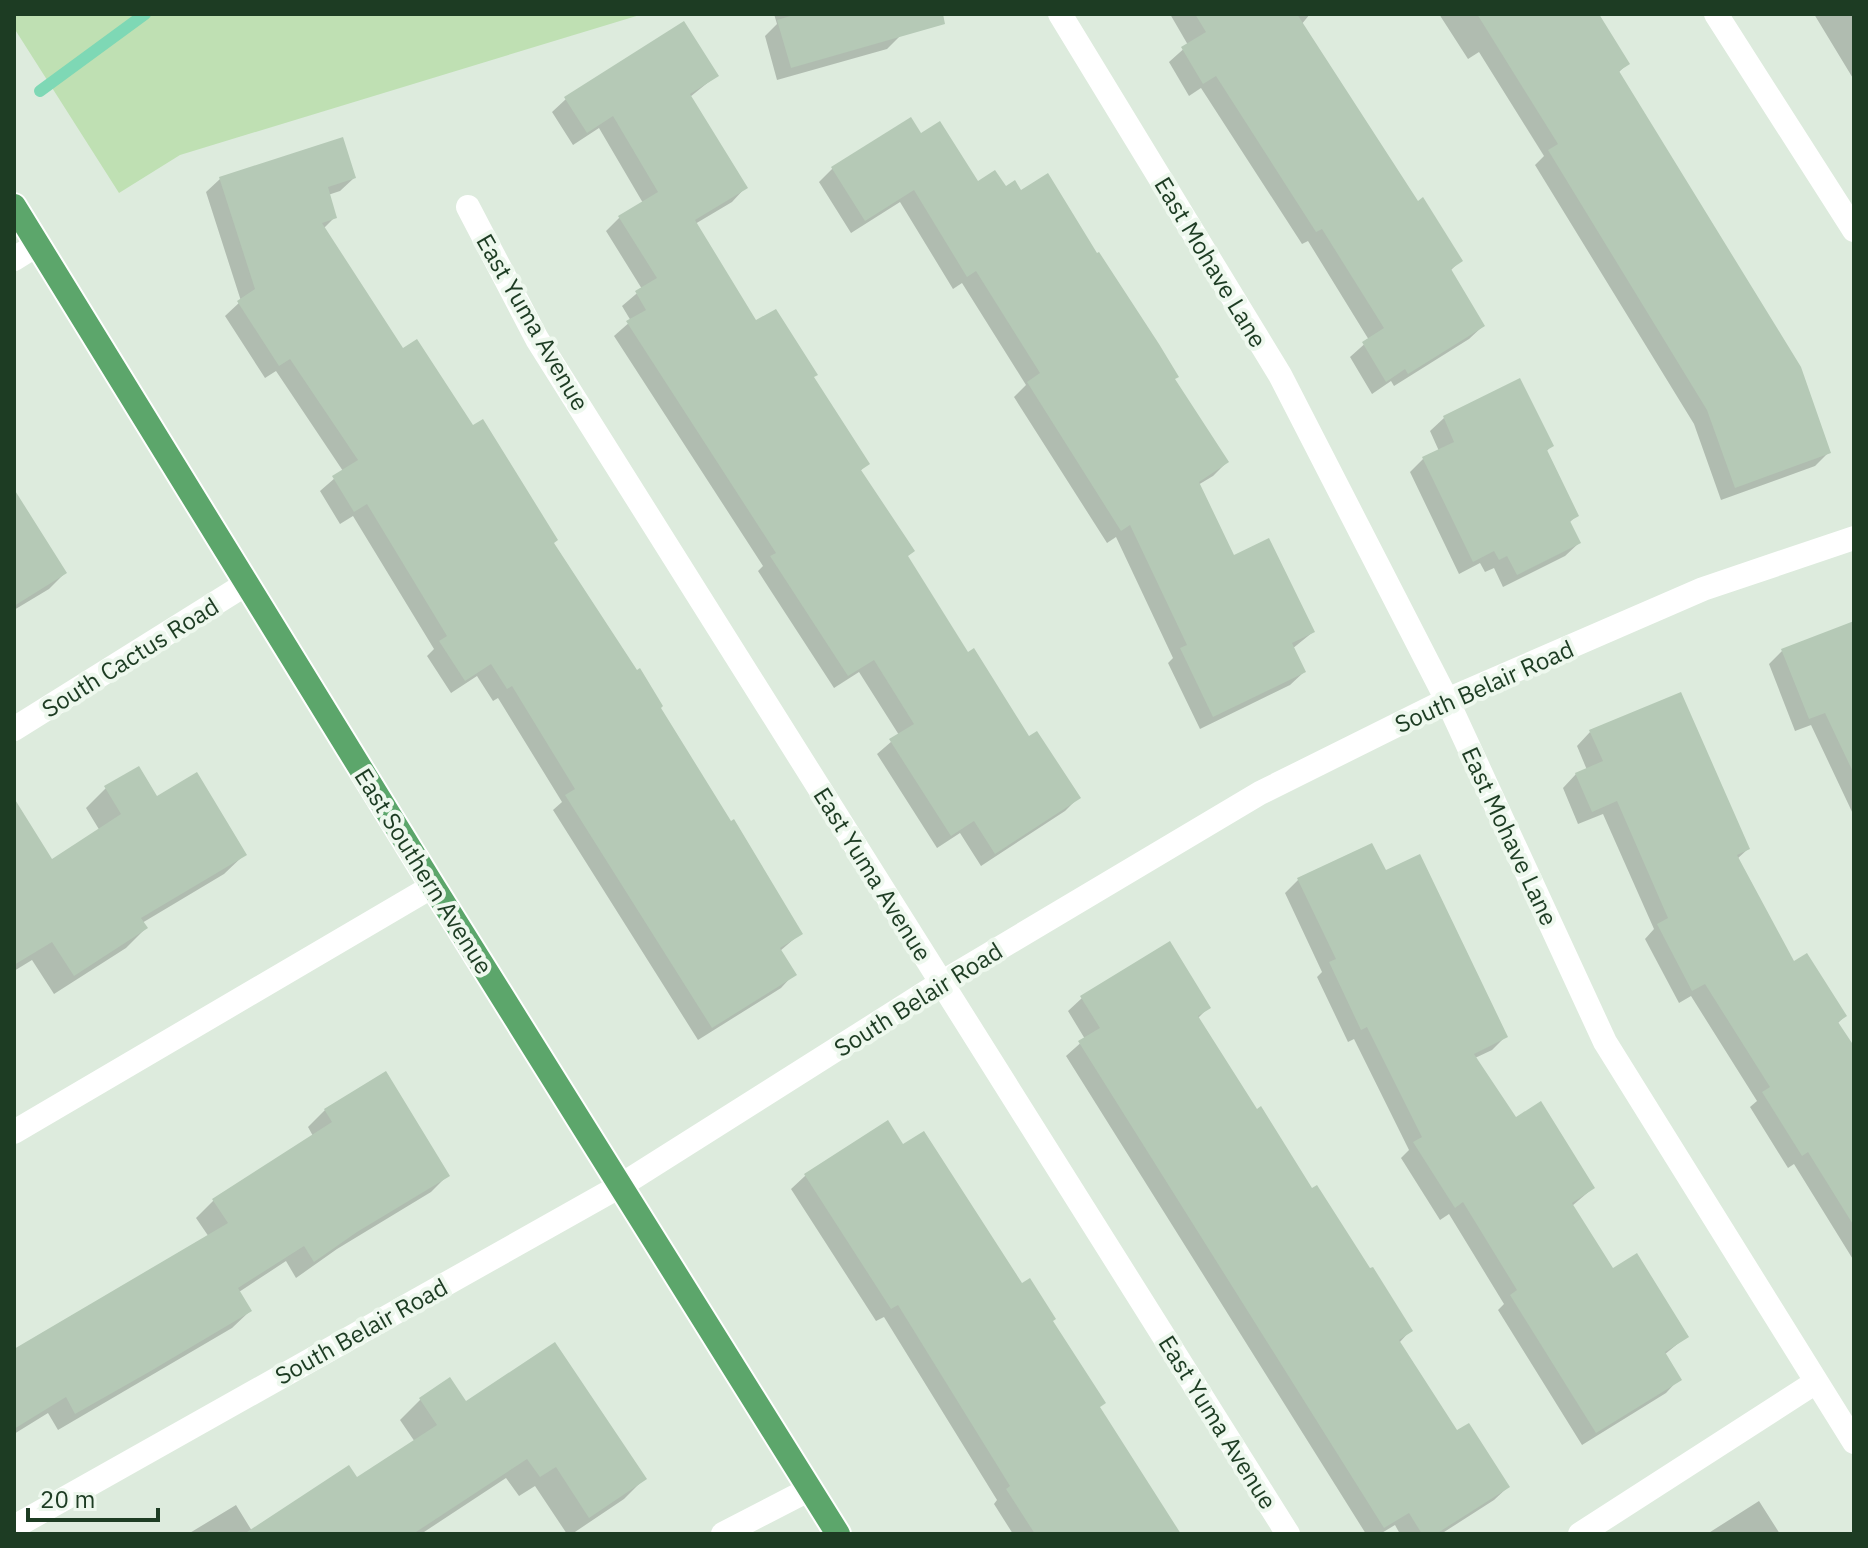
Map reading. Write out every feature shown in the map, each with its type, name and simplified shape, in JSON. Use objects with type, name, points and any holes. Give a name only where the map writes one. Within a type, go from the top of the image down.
[{"type":"main road","name":"East Southern Avenue","points":[[14,206],[433,886],[838,1534]]},
{"type":"street","name":"East Mohave Lane","points":[[1060,14],[1280,375],[1447,700],[1605,1042],[1854,1442]]},
{"type":"street","points":[[1716,14],[1854,230]]},
{"type":"street","name":"East Yuma Avenue","points":[[468,207],[537,339],[1288,1534]]},
{"type":"street","points":[[14,259],[38,244]]},
{"type":"street","name":"South Belair Road","points":[[14,1527],[620,1186],[941,983],[1260,793],[1447,700],[1703,589],[1854,538]]},
{"type":"street","name":"South Cactus Road","points":[[14,729],[246,584]]},
{"type":"street","points":[[14,1132],[433,886]]},
{"type":"street","points":[[1580,1534],[1816,1382]]},
{"type":"street","points":[[723,1534],[810,1489]]},
{"type":"green space","points":[[14,14],[643,14],[180,155],[119,193],[14,28]]},
{"type":"building","points":[[797,14],[943,14],[945,24],[791,68],[777,20]]},
{"type":"building","points":[[1195,14],[1297,14],[1418,201],[1423,197],[1463,261],[1451,269],[1485,326],[1408,374],[1405,369],[1386,382],[1362,342],[1384,328],[1322,229],[1316,232],[1216,76],[1203,84],[1181,47],[1206,32]]},
{"type":"building","points":[[1477,14],[1599,14],[1630,64],[1619,71],[1801,367],[1831,453],[1735,488],[1707,410],[1548,150],[1558,144]]},
{"type":"building","points":[[684,21],[719,76],[690,94],[748,188],[695,220],[756,320],[776,309],[818,375],[814,377],[870,464],[861,470],[915,551],[908,556],[968,652],[974,648],[1029,736],[1037,731],[1081,798],[995,854],[974,821],[951,836],[889,739],[914,724],[874,660],[848,676],[770,556],[776,553],[626,321],[646,310],[635,291],[657,278],[618,216],[658,192],[613,116],[587,133],[564,97]]},
{"type":"building","points":[[911,117],[921,133],[940,121],[978,181],[995,170],[1006,186],[1015,180],[1021,190],[1048,173],[1097,253],[1159,344],[1179,377],[1175,379],[1229,462],[1199,482],[1234,555],[1269,538],[1315,632],[1292,643],[1306,672],[1213,717],[1180,648],[1187,645],[1130,525],[1121,531],[1027,382],[1040,373],[976,271],[967,277],[914,190],[865,221],[831,167]]},
{"type":"building","points":[[343,137],[356,178],[328,187],[337,218],[322,223],[403,348],[417,339],[473,425],[483,419],[558,540],[554,543],[637,670],[640,668],[663,706],[661,708],[731,821],[734,819],[803,934],[780,948],[797,975],[712,1028],[565,795],[575,789],[512,686],[507,689],[491,664],[465,681],[439,641],[447,636],[367,504],[354,512],[332,476],[358,460],[290,359],[279,366],[237,301],[255,289],[219,177]]},
{"type":"building","points":[[1520,378],[1554,446],[1547,450],[1579,516],[1570,521],[1581,543],[1517,575],[1507,556],[1499,560],[1494,551],[1473,562],[1422,457],[1454,442],[1443,416]]},
{"type":"building","points":[[14,489],[67,573],[14,606]]},
{"type":"building","points":[[1854,621],[1854,774],[1825,713],[1809,719],[1781,649]]},
{"type":"building","points":[[1681,692],[1750,849],[1737,855],[1794,961],[1807,953],[1847,1016],[1838,1022],[1854,1046],[1854,1226],[1808,1152],[1802,1156],[1762,1092],[1770,1087],[1705,984],[1692,991],[1657,924],[1668,918],[1617,801],[1592,812],[1575,773],[1603,761],[1589,730]]},
{"type":"building","points":[[139,766],[157,796],[197,772],[247,855],[141,918],[148,928],[74,976],[52,942],[14,965],[14,798],[52,859],[121,814],[104,786]]},
{"type":"building","points":[[1372,843],[1386,870],[1420,854],[1508,1037],[1474,1054],[1516,1117],[1541,1101],[1595,1188],[1572,1203],[1613,1268],[1637,1253],[1689,1337],[1665,1352],[1682,1380],[1596,1433],[1510,1295],[1517,1290],[1463,1202],[1455,1208],[1413,1142],[1422,1137],[1367,1027],[1361,1030],[1329,962],[1336,959],[1297,878]]},
{"type":"building","points":[[1170,941],[1211,1008],[1198,1016],[1257,1109],[1261,1106],[1312,1188],[1317,1185],[1413,1331],[1399,1340],[1457,1430],[1469,1423],[1510,1487],[1436,1534],[1422,1534],[1409,1513],[1384,1528],[1078,1041],[1100,1028],[1080,996]]},
{"type":"building","points":[[386,1071],[450,1176],[314,1262],[304,1246],[238,1288],[252,1311],[149,1372],[75,1414],[66,1397],[14,1429],[14,1349],[228,1223],[212,1199],[332,1122],[324,1109]]},
{"type":"building","points":[[888,1120],[903,1144],[924,1131],[1022,1283],[1030,1278],[1056,1319],[1053,1321],[1106,1403],[1100,1407],[1181,1534],[1035,1534],[1006,1489],[1010,1486],[898,1305],[891,1309],[804,1174]]},
{"type":"building","points":[[555,1342],[647,1479],[589,1518],[556,1467],[540,1477],[527,1459],[413,1534],[244,1534],[349,1465],[357,1477],[437,1425],[419,1398],[450,1377],[466,1401]]},
{"type":"waterway","points":[[40,91],[145,14]]}]
